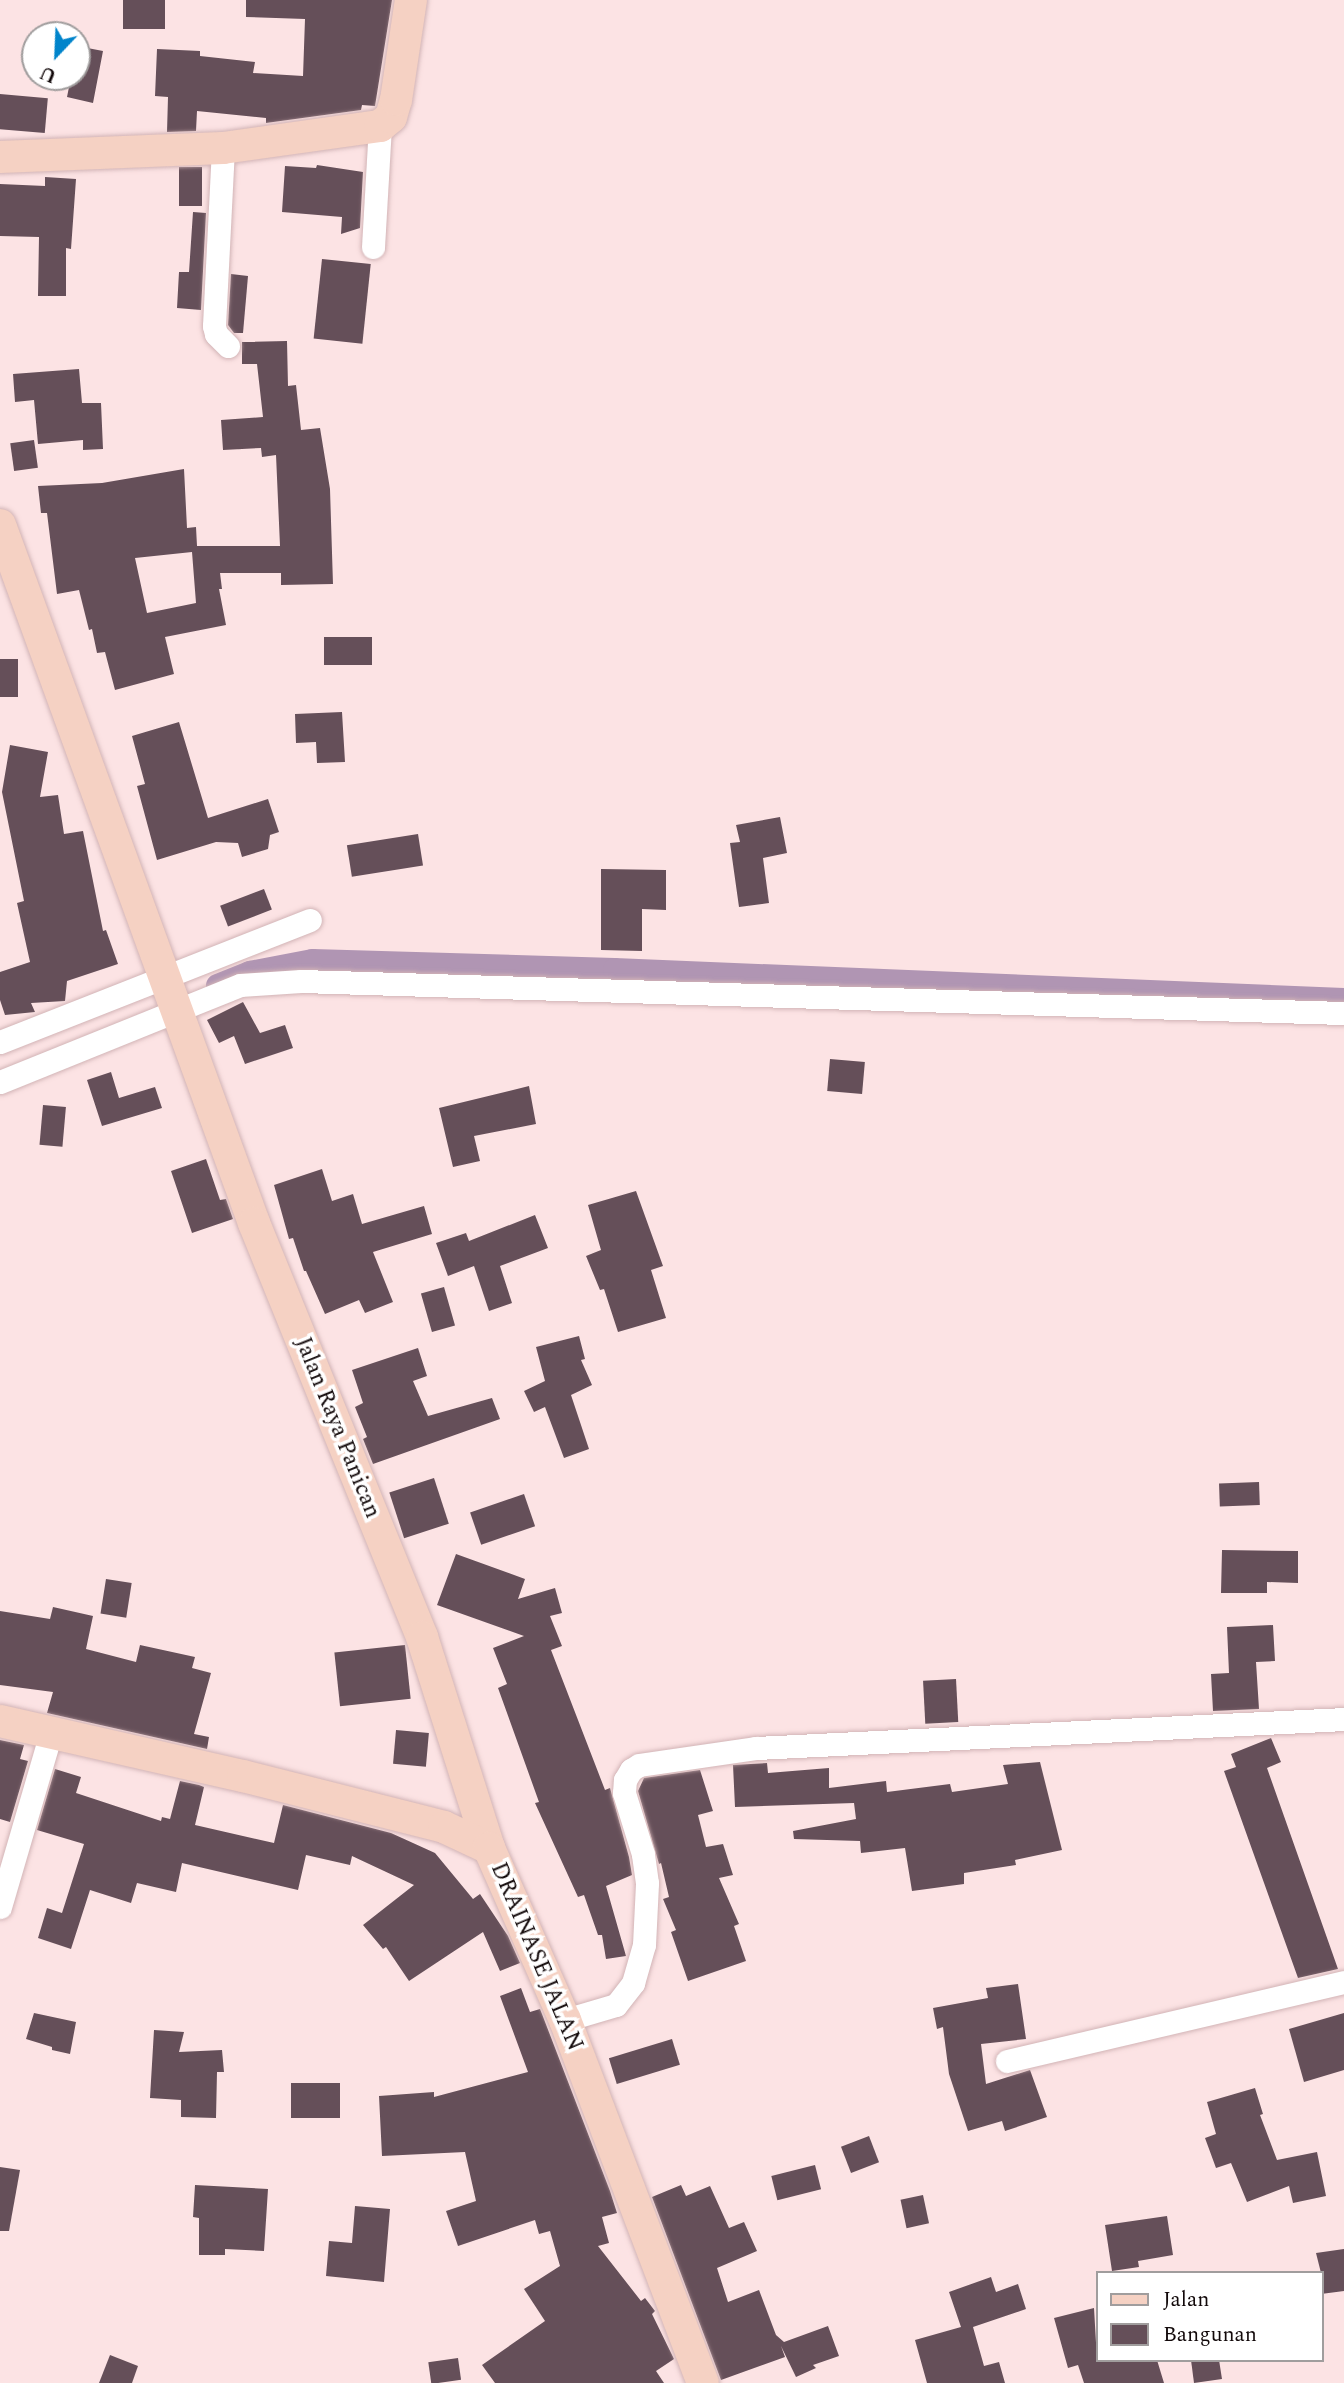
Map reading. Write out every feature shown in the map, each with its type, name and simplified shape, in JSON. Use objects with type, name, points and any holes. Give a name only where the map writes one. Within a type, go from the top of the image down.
[{"type":"street","points":[[0,157],[223,148],[380,126],[391,117],[396,100],[411,0]]},
{"type":"street","points":[[373,247],[380,126]]},
{"type":"street","points":[[223,148],[214,326],[216,334],[228,346]]},
{"type":"street","name":"Jalan Raya Panican","points":[[0,525],[254,1223],[422,1637],[489,1848]]},
{"type":"street","points":[[0,1042],[167,979],[310,920]]},
{"type":"street","points":[[0,1083],[240,985],[301,981],[1344,1013]]},
{"type":"street","name":"DRAINASE JALAN","points":[[0,1721],[243,1776],[444,1826],[489,1848],[565,2020],[703,2383]]},
{"type":"street","points":[[565,2020],[616,2005],[632,1983],[644,1945],[647,1901],[643,1854],[624,1793],[627,1776],[639,1765],[756,1748],[1343,1721]]},
{"type":"street","points":[[0,1907],[51,1734]]},
{"type":"street","points":[[1007,2061],[1344,1982]]},
{"type":"building","points":[[123,0],[165,0],[165,29],[123,29]]},
{"type":"building","points":[[246,0],[392,0],[375,106],[362,105],[361,110],[266,123],[266,118],[197,111],[196,131],[167,132],[168,97],[155,96],[157,49],[200,51],[200,56],[255,62],[253,73],[303,76],[305,19],[246,17]]},
{"type":"building","points":[[91,49],[103,51],[93,103],[67,97],[68,91],[91,91]]},
{"type":"building","points":[[0,94],[48,98],[45,133],[0,129]]},
{"type":"building","points":[[317,165],[363,172],[360,228],[341,234],[342,217],[282,212],[285,166],[316,168]]},
{"type":"building","points":[[179,167],[202,167],[202,206],[179,206]]},
{"type":"building","points":[[45,177],[76,179],[71,249],[66,248],[66,296],[38,296],[39,237],[0,236],[0,184],[45,186]]},
{"type":"building","points":[[193,212],[206,213],[201,310],[177,308],[179,272],[189,272]]},
{"type":"building","points":[[322,259],[371,264],[362,344],[314,339]]},
{"type":"building","points":[[231,274],[248,276],[243,333],[234,333],[228,325]]},
{"type":"building","points":[[287,341],[288,386],[296,385],[301,430],[320,428],[330,489],[333,584],[281,585],[281,573],[220,573],[222,589],[219,589],[226,625],[165,637],[174,674],[115,690],[105,652],[97,653],[79,590],[57,594],[47,513],[41,513],[38,486],[102,483],[184,469],[187,528],[196,527],[197,546],[280,546],[276,455],[262,457],[261,448],[223,450],[221,420],[263,417],[257,364],[242,364],[242,342]],"holes":[[[192,552],[196,603],[147,613],[135,558]]]},
{"type":"building","points":[[79,369],[82,403],[101,403],[103,449],[83,450],[83,440],[38,444],[34,400],[15,402],[13,374]]},
{"type":"building","points":[[34,440],[38,468],[14,471],[10,443]]},
{"type":"building","points":[[324,637],[372,637],[372,665],[324,665]]},
{"type":"building","points":[[0,659],[18,659],[18,697],[0,697]]},
{"type":"building","points":[[342,712],[345,762],[317,763],[316,742],[296,743],[295,714]]},
{"type":"building","points":[[179,722],[208,818],[268,799],[279,832],[270,835],[268,849],[242,857],[238,843],[216,842],[157,860],[137,786],[145,784],[132,736]]},
{"type":"building","points":[[10,745],[48,752],[40,797],[58,795],[64,834],[83,831],[103,931],[106,930],[118,964],[67,981],[65,1001],[31,1003],[35,1012],[5,1015],[0,1000],[0,972],[30,962],[17,903],[24,901],[2,792]]},
{"type":"building","points":[[780,817],[787,853],[763,858],[769,903],[739,907],[730,843],[740,842],[736,825]]},
{"type":"building","points":[[418,834],[423,866],[352,877],[347,845]]},
{"type":"building","points":[[601,869],[666,870],[666,910],[642,909],[642,951],[601,950]]},
{"type":"building","points":[[264,889],[272,910],[228,926],[220,906]]},
{"type":"building","points":[[243,1002],[260,1033],[285,1025],[293,1048],[245,1064],[234,1036],[219,1043],[207,1020]]},
{"type":"building","points":[[830,1059],[865,1062],[862,1094],[827,1091]]},
{"type":"building","points":[[111,1072],[119,1098],[155,1087],[162,1108],[102,1126],[87,1080]]},
{"type":"building","points":[[529,1086],[536,1124],[474,1136],[480,1161],[453,1167],[439,1108]]},
{"type":"building","points":[[43,1105],[66,1107],[62,1147],[40,1145]]},
{"type":"building","points":[[206,1159],[220,1200],[226,1199],[233,1219],[192,1233],[171,1171]]},
{"type":"building","points":[[322,1169],[332,1201],[353,1194],[362,1224],[424,1206],[432,1234],[373,1252],[393,1302],[365,1313],[359,1300],[325,1314],[304,1271],[293,1238],[289,1239],[274,1185]]},
{"type":"building","points":[[636,1191],[663,1266],[651,1270],[666,1318],[618,1332],[604,1289],[600,1290],[586,1256],[601,1250],[588,1205]]},
{"type":"building","points":[[535,1215],[548,1248],[500,1266],[512,1303],[489,1311],[474,1266],[448,1276],[436,1243],[466,1233],[469,1241]]},
{"type":"building","points":[[444,1287],[455,1325],[432,1332],[421,1294]]},
{"type":"building","points":[[579,1336],[585,1359],[581,1360],[592,1385],[571,1395],[589,1449],[564,1458],[545,1407],[534,1412],[524,1391],[545,1381],[536,1347]]},
{"type":"building","points":[[418,1348],[427,1376],[413,1381],[428,1416],[492,1398],[500,1419],[373,1464],[363,1439],[367,1437],[355,1407],[363,1403],[352,1370]]},
{"type":"building","points":[[434,1478],[449,1524],[404,1538],[389,1493]]},
{"type":"building","points":[[1259,1482],[1260,1505],[1220,1506],[1219,1483]]},
{"type":"building","points":[[524,1494],[535,1526],[481,1545],[470,1513]]},
{"type":"building","points":[[1222,1550],[1298,1551],[1298,1583],[1267,1582],[1267,1593],[1221,1593]]},
{"type":"building","points":[[456,1554],[525,1579],[518,1599],[555,1588],[562,1613],[550,1616],[562,1646],[551,1650],[605,1790],[610,1788],[629,1857],[632,1875],[606,1886],[626,1956],[606,1959],[602,1935],[598,1935],[584,1895],[578,1897],[535,1803],[539,1802],[498,1688],[507,1684],[493,1648],[524,1636],[437,1605]]},
{"type":"building","points":[[106,1579],[132,1583],[126,1618],[101,1614]]},
{"type":"building","points":[[53,1607],[93,1616],[86,1649],[136,1662],[140,1645],[195,1657],[192,1668],[211,1673],[194,1734],[209,1737],[207,1749],[47,1713],[53,1692],[0,1685],[0,1611],[50,1619]]},
{"type":"building","points":[[1273,1625],[1275,1661],[1256,1662],[1259,1709],[1213,1711],[1211,1674],[1229,1673],[1227,1627]]},
{"type":"building","points":[[405,1645],[411,1699],[340,1706],[334,1652]]},
{"type":"building","points":[[956,1679],[958,1722],[925,1724],[923,1681]]},
{"type":"building","points":[[396,1730],[429,1733],[426,1767],[393,1764]]},
{"type":"building","points":[[1271,1738],[1281,1762],[1267,1768],[1338,1969],[1298,1978],[1224,1771],[1236,1767],[1231,1754]]},
{"type":"building","points":[[0,1740],[24,1745],[20,1759],[28,1761],[10,1822],[0,1819]]},
{"type":"building","points":[[1040,1762],[1062,1850],[1015,1860],[1016,1865],[964,1873],[964,1884],[912,1891],[905,1848],[861,1853],[860,1841],[794,1839],[793,1831],[856,1819],[854,1803],[735,1807],[733,1765],[767,1763],[768,1773],[829,1768],[829,1788],[886,1781],[887,1792],[950,1784],[952,1792],[1008,1784],[1003,1765]]},
{"type":"building","points":[[55,1769],[81,1777],[76,1793],[161,1821],[162,1817],[170,1819],[180,1781],[199,1785],[204,1787],[195,1825],[274,1843],[283,1805],[391,1833],[435,1853],[473,1899],[480,1894],[508,1936],[520,1963],[500,1971],[483,1932],[409,1981],[386,1947],[383,1949],[363,1925],[414,1885],[352,1856],[350,1865],[306,1855],[298,1890],[182,1863],[176,1892],[137,1883],[131,1903],[90,1890],[71,1949],[38,1938],[47,1908],[62,1913],[84,1844],[37,1830]]},
{"type":"building","points":[[700,1770],[713,1811],[698,1815],[706,1847],[723,1844],[733,1875],[719,1878],[739,1924],[734,1926],[746,1961],[688,1981],[671,1932],[676,1930],[663,1899],[669,1897],[638,1791],[644,1778]]},
{"type":"building","points":[[1018,1984],[1026,2039],[981,2044],[986,2084],[1030,2070],[1047,2117],[1005,2131],[1002,2121],[968,2131],[949,2074],[943,2027],[937,2029],[933,2008],[988,1998],[986,1988]]},
{"type":"building","points":[[521,1988],[530,2012],[540,2009],[617,2213],[602,2217],[609,2243],[598,2246],[641,2301],[645,2298],[655,2311],[652,2314],[674,2359],[656,2371],[664,2383],[495,2383],[482,2365],[545,2321],[524,2289],[560,2266],[550,2231],[539,2234],[535,2220],[458,2246],[446,2211],[476,2201],[465,2152],[382,2156],[379,2096],[434,2092],[434,2097],[528,2072],[500,1996]]},
{"type":"building","points":[[34,2013],[76,2022],[70,2054],[26,2039]]},
{"type":"building","points":[[1344,2013],[1344,2070],[1304,2082],[1289,2029]]},
{"type":"building","points":[[154,2030],[184,2032],[179,2052],[222,2050],[224,2072],[217,2072],[216,2118],[181,2117],[181,2100],[150,2098]]},
{"type":"building","points":[[672,2039],[680,2065],[617,2084],[609,2058]]},
{"type":"building","points":[[291,2083],[340,2083],[340,2118],[291,2118]]},
{"type":"building","points":[[1255,2088],[1263,2114],[1260,2115],[1277,2160],[1317,2152],[1326,2196],[1293,2203],[1289,2186],[1247,2202],[1231,2163],[1216,2168],[1205,2138],[1216,2134],[1207,2102]]},
{"type":"building","points":[[869,2136],[879,2162],[851,2173],[841,2147]]},
{"type":"building","points":[[815,2165],[821,2189],[777,2200],[771,2176]]},
{"type":"building","points":[[0,2167],[20,2170],[9,2231],[0,2231]]},
{"type":"building","points":[[195,2185],[268,2189],[264,2251],[225,2249],[225,2255],[199,2255],[199,2218],[193,2217]]},
{"type":"building","points":[[681,2185],[686,2196],[710,2186],[729,2228],[744,2222],[757,2251],[717,2268],[728,2302],[759,2290],[776,2335],[784,2342],[828,2326],[839,2356],[813,2365],[816,2368],[796,2377],[781,2346],[785,2357],[721,2380],[652,2197]]},
{"type":"building","points":[[923,2195],[929,2223],[907,2228],[901,2200]]},
{"type":"building","points":[[355,2206],[390,2209],[384,2282],[326,2276],[329,2241],[352,2243]]},
{"type":"building","points":[[1167,2216],[1173,2255],[1138,2261],[1139,2267],[1112,2271],[1105,2225]]},
{"type":"building","points":[[1344,2249],[1344,2291],[1323,2294],[1323,2271],[1320,2271],[1316,2253]]},
{"type":"building","points":[[991,2277],[996,2292],[1018,2284],[1026,2309],[973,2327],[984,2366],[999,2362],[1005,2383],[927,2383],[915,2340],[961,2327],[949,2292]]},
{"type":"building","points":[[1094,2308],[1096,2362],[1158,2362],[1164,2383],[1084,2383],[1078,2365],[1068,2368],[1054,2318]]},
{"type":"building","points":[[110,2355],[138,2366],[132,2383],[99,2383]]},
{"type":"building","points":[[458,2358],[461,2380],[431,2383],[428,2362]]},
{"type":"building","points":[[1191,2362],[1219,2362],[1222,2379],[1194,2383]]},
{"type":"waterway","points":[[217,985],[249,972],[312,960],[614,969],[1344,999]]}]
